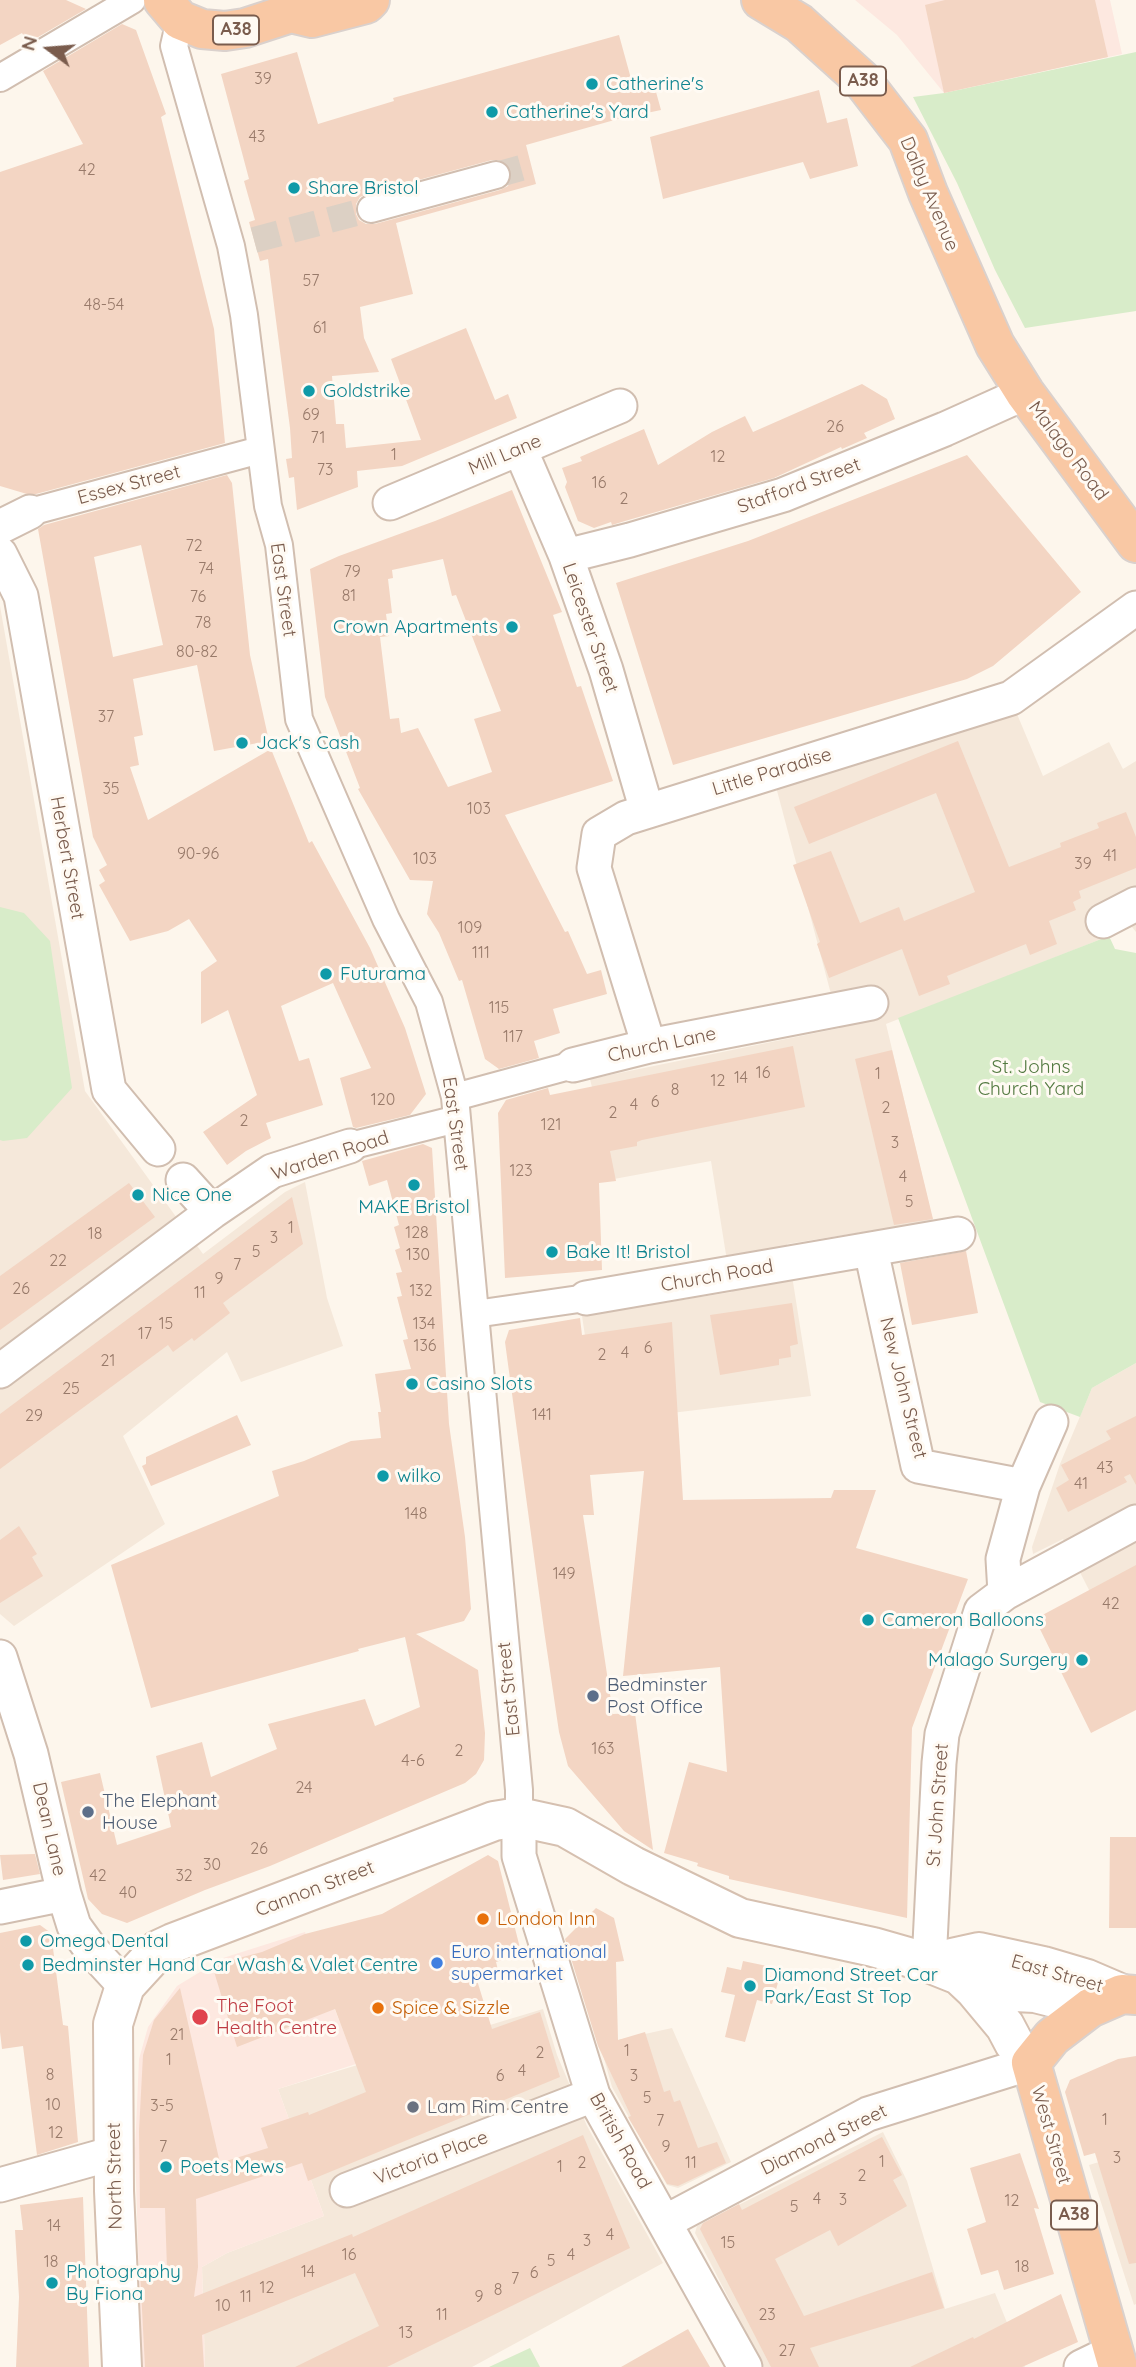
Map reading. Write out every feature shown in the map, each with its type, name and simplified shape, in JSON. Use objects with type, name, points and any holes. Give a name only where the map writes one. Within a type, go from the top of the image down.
[{"type":"highway","points":[[301,7],[312,18],[366,4],[370,0]]},
{"type":"highway","name":"Dalby Avenue","points":[[761,0],[799,23],[861,79],[908,140],[928,193],[995,345],[1024,393]]},
{"type":"highway","name":"A38","points":[[171,10],[202,29],[225,31],[245,28],[301,7]]},
{"type":"highway","name":"Malago Road","points":[[1024,393],[1136,542]]},
{"type":"highway","points":[[1031,2063],[1046,2043],[1090,2008],[1129,1994]]},
{"type":"highway","name":"West Street","points":[[1031,2063],[1103,2362]]},
{"type":"main road","name":"East Street","points":[[519,1817],[565,1827],[634,1866],[740,1917],[873,1947],[929,1963],[959,1975],[975,1990],[1031,2063]]},
{"type":"main road","name":"Cannon Street","points":[[125,1986],[158,1950],[173,1943],[494,1821],[519,1817]]},
{"type":"main road","name":"East Street","points":[[929,1963],[979,1952],[1043,1966],[1129,1994]]},
{"type":"main road","name":"North Street","points":[[122,2367],[114,2153],[113,2024],[125,1986]]},
{"type":"main road","name":"East Street","points":[[975,1990],[1035,1993],[1059,1999],[1129,1994]]},
{"type":"street","points":[[0,78],[132,0]]},
{"type":"street","name":"East Street","points":[[171,10],[174,46],[242,243],[244,315],[260,450],[268,506],[279,544],[299,719],[386,919],[429,1002],[456,1108],[519,1790],[519,1817]]},
{"type":"street","points":[[371,209],[495,175]]},
{"type":"street","name":"Stafford Street","points":[[566,556],[783,495],[945,429],[1024,393]]},
{"type":"street","name":"Mill Lane","points":[[390,503],[620,406]]},
{"type":"street","name":"Leicester Street","points":[[520,449],[566,556],[606,670],[647,811]]},
{"type":"street","name":"Essex Street","points":[[0,527],[30,512],[260,450]]},
{"type":"street","name":"Herbert Street","points":[[0,555],[21,596],[109,1090],[158,1149]]},
{"type":"street","name":"Little Paradise","points":[[649,1046],[594,868],[599,834],[626,818],[647,811],[1011,698],[1136,608]]},
{"type":"street","points":[[1103,921],[1136,904]]},
{"type":"street","name":"Church Lane","points":[[456,1108],[573,1065],[649,1046],[871,1003]]},
{"type":"street","name":"Warden Road","points":[[0,1371],[212,1212],[272,1171],[456,1108]]},
{"type":"street","points":[[183,1180],[212,1212]]},
{"type":"street","name":"Church Road","points":[[475,1314],[586,1298],[958,1234]]},
{"type":"street","name":"New John Street","points":[[872,1250],[918,1466],[1023,1486]]},
{"type":"street","points":[[1005,1593],[1003,1559],[1023,1486],[1051,1422]]},
{"type":"street","name":"St John Street","points":[[929,1963],[939,1763],[943,1734],[981,1611],[1005,1593],[1136,1522]]},
{"type":"street","name":"Dean Lane","points":[[0,1657],[31,1754],[64,1894],[75,1926],[90,1948],[125,1986]]},
{"type":"street","name":"British Road","points":[[519,1817],[519,1856],[593,2095],[746,2367]]},
{"type":"street","points":[[0,1907],[64,1894]]},
{"type":"street","name":"Diamond Street","points":[[665,2222],[868,2114],[1031,2063]]},
{"type":"street","name":"Victoria Place","points":[[347,2190],[593,2095]]},
{"type":"street","points":[[0,2185],[114,2153]]},
{"type":"shaded area","points":[[855,0],[1110,0],[1122,54],[944,93],[897,35]]},
{"type":"shaded area","points":[[0,606],[85,1091],[203,1254],[285,1192],[305,1182],[327,1298],[343,1346],[241,1382],[227,1352],[123,1436],[165,1524],[14,1626],[0,1614]]},
{"type":"shaded area","points":[[1017,714],[1043,776],[1109,742],[1123,769],[1136,761],[1136,932],[1132,927],[886,1024],[933,1221],[787,1244],[811,1396],[598,1422],[582,1316],[732,1292],[711,1161],[614,1179],[590,1079],[840,1028],[775,783]]},
{"type":"shaded area","points":[[1136,1363],[1136,1682],[1063,1539],[1033,1554],[1032,1547],[1060,1464],[1092,1388]]},
{"type":"shaded area","points":[[305,1932],[356,2064],[278,2089],[324,2216],[227,2253],[202,2267],[205,2367],[142,2367],[135,2151],[139,2059],[148,2027],[177,1986],[223,1958]]},
{"type":"shaded area","points":[[543,2009],[557,2055],[587,2126],[663,2263],[472,2367],[205,2367],[202,2267],[227,2253],[324,2216],[278,2089]]},
{"type":"shaded area","points":[[672,2028],[731,2162],[678,2188],[667,2185],[612,2087],[600,2044]]},
{"type":"shaded area","points":[[883,2132],[907,2181],[945,2309],[995,2293],[1025,2367],[764,2367],[695,2233],[697,2226]]},
{"type":"shaded area","points":[[1136,2151],[1136,2304],[1134,2305],[1089,2165]]},
{"type":"green space","points":[[1136,52],[1136,311],[1025,328],[913,97],[944,93]]},
{"type":"green space","points":[[0,907],[24,913],[50,941],[72,1088],[27,1138],[3,1141],[0,1140]]},
{"type":"green space","name":"St. Johns Church Yard","points":[[1109,936],[1115,949],[1136,953],[1136,1363],[1092,1388],[1080,1417],[1040,1402],[898,1018]]},
{"type":"green space","points":[[530,2348],[540,2367],[489,2367]]},
{"type":"building","points":[[0,0],[66,0],[86,9],[28,43],[22,33],[0,45]]},
{"type":"building","points":[[945,0],[1095,0],[1108,57],[944,93],[925,5]]},
{"type":"building","points":[[122,24],[136,30],[166,114],[161,117],[214,329],[225,443],[36,494],[27,494],[0,486],[0,172],[83,144],[43,71]]},
{"type":"building","points":[[619,35],[633,86],[653,81],[661,110],[526,145],[536,184],[396,223],[413,294],[360,307],[364,338],[379,372],[332,376],[336,424],[344,424],[346,448],[421,440],[391,359],[466,328],[495,400],[508,394],[517,418],[402,466],[357,471],[358,487],[297,510],[294,477],[289,478],[286,459],[292,458],[290,428],[268,259],[260,261],[249,222],[255,220],[244,181],[249,179],[221,74],[297,52],[318,124],[394,101],[393,98]],"holes":[[[499,160],[507,163],[511,172],[508,186],[500,190],[375,224],[366,224],[359,220],[356,214],[356,204],[360,197],[367,194]]]},
{"type":"building","points":[[819,90],[827,123],[847,118],[858,166],[810,179],[803,162],[663,199],[650,137]]},
{"type":"building","points":[[862,384],[887,399],[895,419],[864,433],[867,438],[774,478],[612,525],[611,522],[594,528],[578,521],[565,487],[567,482],[562,468],[582,461],[580,457],[644,429],[658,465],[712,432],[745,416],[753,432]]},
{"type":"building","points":[[967,455],[1081,592],[993,666],[967,679],[673,765],[616,583],[748,541]]},
{"type":"building","points":[[227,475],[232,483],[250,655],[269,741],[214,751],[197,665],[133,679],[143,735],[134,737],[139,765],[130,767],[148,820],[271,749],[309,843],[312,841],[370,948],[405,1028],[426,1094],[410,1115],[353,1127],[340,1078],[371,1068],[333,983],[281,1006],[299,1061],[309,1058],[323,1105],[266,1123],[271,1138],[227,1165],[203,1132],[257,1095],[228,1010],[201,1024],[201,972],[217,961],[189,919],[168,931],[130,941],[99,885],[105,881],[99,870],[107,865],[93,837],[38,529],[44,525]],"holes":[[[141,545],[163,645],[113,657],[94,557]]]},
{"type":"building","points":[[512,490],[562,612],[553,615],[577,687],[581,686],[613,781],[505,815],[565,932],[568,931],[587,974],[601,970],[607,994],[553,1009],[560,1033],[534,1041],[539,1058],[499,1069],[485,1059],[462,980],[459,981],[439,933],[427,914],[433,881],[410,880],[358,789],[360,788],[325,697],[310,569]],"holes":[[[443,559],[452,596],[456,595],[501,711],[474,719],[492,772],[448,787],[418,728],[401,733],[399,718],[390,719],[380,637],[389,636],[386,614],[392,613],[388,579],[393,578],[392,570]]]},
{"type":"building","points":[[958,741],[1009,867],[1061,847],[1060,843],[1099,828],[1097,823],[1126,812],[1136,837],[1136,868],[1079,891],[1081,898],[1073,902],[1076,910],[1049,921],[1057,944],[1030,955],[1026,944],[947,976],[950,984],[919,996],[902,949],[829,978],[817,944],[820,942],[793,865],[831,851],[860,923],[899,907],[904,921],[975,892],[936,793],[809,844],[794,807]]},
{"type":"building","points":[[793,1046],[805,1107],[642,1140],[637,1142],[637,1146],[610,1151],[616,1181],[599,1183],[602,1270],[505,1278],[498,1113],[506,1100],[548,1088],[550,1095]]},
{"type":"building","points":[[892,1050],[933,1219],[894,1225],[855,1059]]},
{"type":"building","points":[[423,1144],[432,1148],[449,1424],[465,1537],[471,1609],[464,1621],[416,1634],[478,1670],[485,1733],[484,1760],[476,1774],[465,1783],[270,1866],[127,1923],[102,1914],[88,1899],[61,1782],[100,1773],[117,1845],[171,1827],[156,1756],[202,1742],[211,1777],[277,1749],[268,1724],[365,1699],[375,1726],[420,1707],[405,1637],[151,1708],[111,1565],[279,1496],[272,1471],[351,1441],[381,1438],[378,1412],[381,1412],[375,1374],[411,1369],[403,1340],[408,1339],[397,1297],[402,1296],[396,1273],[402,1272],[395,1250],[400,1248],[394,1227],[399,1225],[387,1180],[369,1186],[362,1161]]},
{"type":"building","points":[[129,1183],[155,1217],[0,1330],[0,1276]]},
{"type":"building","points":[[292,1197],[303,1244],[223,1303],[230,1313],[194,1341],[192,1338],[173,1352],[168,1345],[0,1469],[0,1414]]},
{"type":"building","points":[[966,1251],[978,1313],[912,1325],[900,1263]]},
{"type":"building","points":[[792,1303],[798,1344],[790,1346],[791,1357],[779,1359],[779,1365],[720,1375],[710,1315]]},
{"type":"building","points":[[580,1318],[582,1335],[672,1322],[683,1500],[831,1498],[834,1490],[876,1490],[856,1548],[968,1579],[912,1728],[907,1918],[729,1879],[729,1876],[697,1866],[698,1863],[664,1853],[689,1762],[727,1772],[720,1667],[623,1676],[644,1471],[590,1475],[594,1515],[583,1515],[613,1714],[635,1713],[653,1850],[624,1831],[568,1766],[559,1732],[505,1342],[509,1330]]},
{"type":"building","points":[[237,1415],[251,1445],[151,1486],[142,1466],[146,1464],[146,1457]]},
{"type":"building","points":[[1136,1416],[1136,1485],[1130,1474],[1124,1477],[1127,1482],[1068,1512],[1056,1488],[1069,1480],[1061,1465],[1111,1439],[1106,1431]]},
{"type":"building","points":[[19,1526],[37,1554],[32,1557],[43,1576],[0,1603],[0,1540]]},
{"type":"building","name":"Malago Surgery","points":[[1136,1565],[1136,1710],[1091,1733],[1035,1619]]},
{"type":"building","points":[[1110,1837],[1136,1837],[1136,1928],[1109,1928]]},
{"type":"building","points":[[35,1854],[40,1874],[3,1880],[0,1855]]},
{"type":"building","points":[[488,1855],[498,1861],[520,1948],[515,1950],[517,1955],[496,1962],[498,1970],[476,1977],[492,2029],[540,2012],[560,2077],[308,2181],[302,2163],[196,2199],[198,2267],[194,2297],[352,2234],[353,2237],[583,2135],[630,2248],[387,2367],[295,2367],[379,2326],[355,2273],[202,2335],[204,2367],[145,2367],[140,2271],[167,2269],[165,2208],[140,2208],[139,2131],[143,2055],[154,2020],[180,1988],[220,2163],[268,2148],[261,2128],[308,2112],[309,2115],[366,2092],[335,2009],[237,2047],[212,1965],[262,1952],[305,1934],[382,1914]]},
{"type":"building","points":[[596,1908],[614,1918],[624,1961],[616,1962],[618,2040],[645,2032],[664,2092],[670,2090],[674,2102],[680,2100],[698,2148],[717,2142],[726,2163],[678,2186],[667,2184],[628,2117],[631,2116],[598,2046],[565,1939]]},
{"type":"building","points":[[40,1925],[51,1933],[63,2025],[68,2026],[78,2142],[37,2155],[23,2046],[2,2049],[0,1933]]},
{"type":"building","name":"Diamond Street Car Park/East St Top","points":[[743,1961],[767,1966],[764,1975],[779,1979],[772,2004],[757,2000],[745,2042],[725,2037],[735,1995],[721,1992],[727,1967],[741,1970]]},
{"type":"building","points":[[1136,2056],[1136,2263],[1129,2264],[1095,2153],[1084,2156],[1065,2092],[1070,2080],[1118,2059]]},
{"type":"building","points":[[882,2137],[902,2175],[893,2180],[907,2206],[838,2246],[830,2230],[775,2259],[804,2316],[932,2272],[944,2308],[810,2348],[819,2367],[771,2367],[700,2229],[703,2223],[739,2204],[742,2210]]},
{"type":"building","points":[[1020,2153],[1039,2209],[1034,2208],[1054,2274],[1004,2290],[998,2270],[981,2275],[967,2229],[986,2222],[970,2168]]},
{"type":"building","points":[[83,2197],[89,2367],[16,2367],[19,2297],[15,2230],[23,2230],[20,2205]]},
{"type":"building","points":[[1061,2294],[1078,2342],[1022,2367],[910,2367],[973,2337],[974,2339]]},
{"type":"building","points":[[688,2329],[710,2367],[621,2367]]},
{"type":"tunnel","points":[[496,175],[532,165]]},
{"type":"tunnel","points":[[254,240],[371,209]]},
{"type":"place","name":"Catherine's","points":[[592,84]]},
{"type":"place","name":"Catherine's Yard","points":[[492,112]]},
{"type":"place","name":"Share Bristol","points":[[294,188]]},
{"type":"place","name":"Goldstrike","points":[[309,391]]},
{"type":"place","name":"Crown Apartments","points":[[512,627]]},
{"type":"place","name":"Jack's Cash","points":[[242,743]]},
{"type":"place","name":"Futurama","points":[[326,974]]},
{"type":"place","name":"MAKE Bristol","points":[[414,1185]]},
{"type":"place","name":"Nice One","points":[[138,1195]]},
{"type":"place","name":"Bake It! Bristol","points":[[552,1252]]},
{"type":"place","name":"Casino Slots","points":[[412,1384]]},
{"type":"place","name":"wilko","points":[[383,1476]]},
{"type":"place","name":"Cameron Balloons","points":[[868,1620]]},
{"type":"place","name":"Malago Surgery","points":[[1082,1660]]},
{"type":"place","name":"Bedminster Post Office","points":[[593,1696]]},
{"type":"place","name":"The Elephant House","points":[[88,1812]]},
{"type":"place","name":"London Inn","points":[[483,1919]]},
{"type":"place","name":"Omega Dental","points":[[26,1941]]},
{"type":"place","name":"Euro international supermarket","points":[[437,1963]]},
{"type":"place","name":"Bedminster Hand Car Wash & Valet Centre","points":[[28,1965]]},
{"type":"place","name":"Diamond Street Car Park/East St Top","points":[[750,1986]]},
{"type":"place","name":"Spice & Sizzle","points":[[378,2008]]},
{"type":"place","name":"The Foot Health Centre","points":[[200,2017]]},
{"type":"place","name":"Lam Rim Centre","points":[[413,2107]]},
{"type":"place","name":"Poets Mews","points":[[166,2167]]},
{"type":"place","name":"Photography By Fiona","points":[[52,2283]]}]
